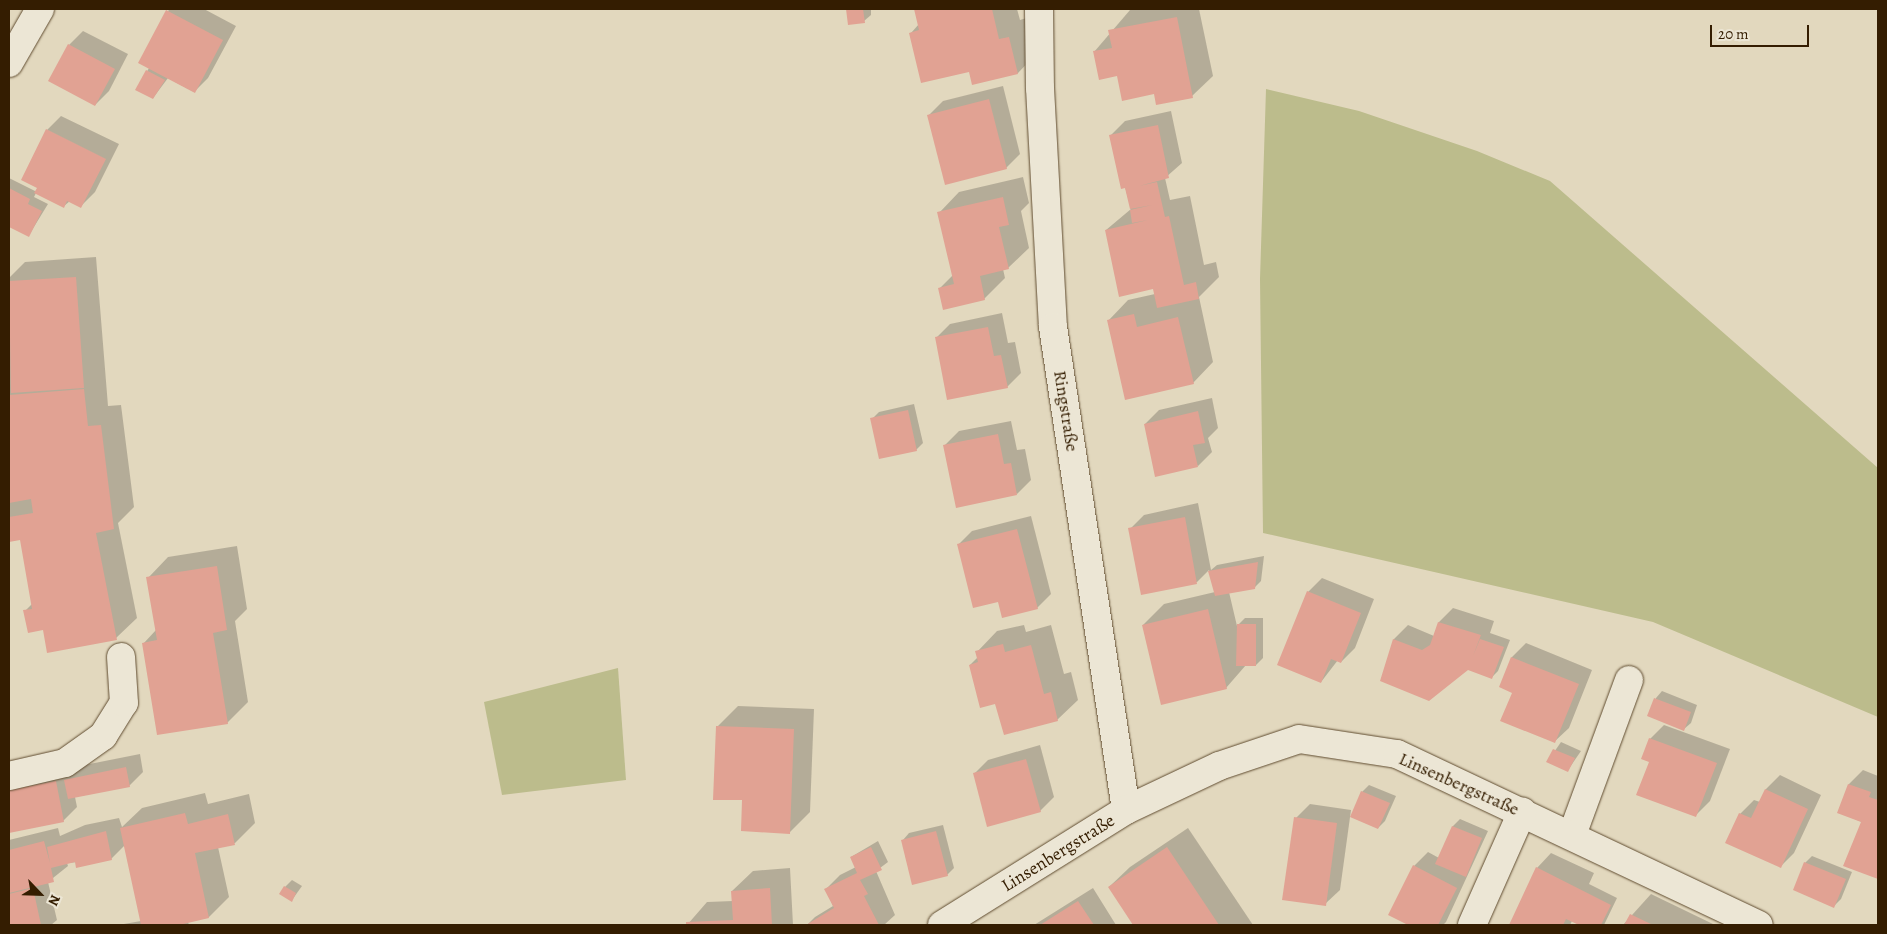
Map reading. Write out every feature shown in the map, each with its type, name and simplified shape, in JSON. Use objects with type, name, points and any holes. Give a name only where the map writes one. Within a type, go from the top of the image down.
[{"type":"street","points":[[9,63],[40,9]]},
{"type":"street","name":"Ringstraße","points":[[1039,9],[1040,88],[1053,327],[1126,810]]},
{"type":"street","points":[[9,776],[65,763],[103,736],[124,702],[121,657]]},
{"type":"street","points":[[1572,835],[1629,680]]},
{"type":"street","name":"Linsenbergstraße","points":[[942,925],[1126,810],[1219,766],[1299,739],[1397,754],[1572,835],[1758,925]]},
{"type":"street","points":[[1472,925],[1522,812]]},
{"type":"green space","points":[[1266,89],[1359,111],[1477,151],[1550,181],[1878,468],[1878,717],[1653,622],[1263,533],[1260,279]]},
{"type":"green space","points":[[618,668],[626,780],[502,795],[484,702]]},
{"type":"building","points":[[846,9],[863,9],[865,23],[848,25]]},
{"type":"building","points":[[914,9],[992,9],[999,39],[1009,37],[1018,74],[972,85],[969,72],[921,83],[909,33],[919,30]]},
{"type":"building","points":[[166,10],[223,40],[195,93],[138,63]]},
{"type":"building","points":[[1177,17],[1193,98],[1156,105],[1154,94],[1122,101],[1117,76],[1099,80],[1093,51],[1112,48],[1108,30]]},
{"type":"building","points":[[68,44],[115,69],[95,106],[48,81]]},
{"type":"building","points":[[146,70],[165,80],[153,99],[135,90]]},
{"type":"building","points":[[989,99],[1007,169],[945,185],[927,115]]},
{"type":"building","points":[[1158,125],[1169,178],[1139,186],[1157,182],[1165,217],[1169,216],[1184,285],[1196,282],[1199,299],[1157,308],[1153,289],[1119,297],[1105,230],[1148,220],[1132,223],[1130,210],[1152,205],[1130,209],[1125,188],[1121,189],[1109,135]]},
{"type":"building","points":[[46,129],[106,159],[81,208],[67,201],[64,208],[34,193],[37,188],[21,180]]},
{"type":"building","points":[[9,188],[30,199],[28,204],[42,211],[29,237],[9,227]]},
{"type":"building","points":[[1003,197],[1009,225],[999,227],[1009,269],[980,276],[985,300],[943,310],[938,288],[954,284],[937,212]]},
{"type":"building","points":[[76,277],[84,388],[11,393],[9,281]]},
{"type":"building","points":[[1134,314],[1137,327],[1178,317],[1194,384],[1125,400],[1107,320]]},
{"type":"building","points":[[988,327],[994,356],[1001,355],[1008,388],[947,400],[935,337]]},
{"type":"building","points":[[84,389],[88,426],[101,425],[114,529],[96,533],[117,640],[47,653],[43,630],[28,633],[23,610],[32,609],[20,540],[9,542],[9,517],[33,513],[31,499],[9,503],[9,395]]},
{"type":"building","points":[[908,410],[917,451],[879,459],[870,418]]},
{"type":"building","points":[[1198,411],[1205,443],[1193,445],[1198,467],[1155,477],[1144,424]]},
{"type":"building","points":[[998,434],[1004,464],[1011,463],[1017,495],[956,508],[943,445]]},
{"type":"building","points":[[1185,517],[1197,584],[1141,595],[1128,528]]},
{"type":"building","points":[[1017,529],[1038,609],[1002,618],[998,602],[973,608],[957,544]]},
{"type":"building","points":[[1258,562],[1255,589],[1215,596],[1208,571]]},
{"type":"building","points":[[217,566],[227,630],[213,633],[228,724],[157,735],[142,643],[157,640],[146,577]]},
{"type":"building","points":[[1307,591],[1361,613],[1341,663],[1331,659],[1321,683],[1277,665]]},
{"type":"building","points":[[1208,609],[1227,689],[1161,705],[1142,625]]},
{"type":"building","points":[[1438,622],[1481,635],[1473,656],[1480,639],[1504,647],[1492,679],[1468,670],[1429,701],[1380,681],[1393,639],[1422,650],[1430,645]]},
{"type":"building","points":[[1237,624],[1256,624],[1256,666],[1236,666]]},
{"type":"building","points":[[1003,644],[1005,652],[1031,645],[1044,694],[1051,692],[1058,721],[1004,735],[995,704],[980,708],[969,665],[978,662],[975,651]]},
{"type":"building","points":[[1511,657],[1579,684],[1555,743],[1500,721],[1512,693],[1499,687]]},
{"type":"building","points":[[1654,698],[1691,712],[1684,731],[1647,716]]},
{"type":"building","points":[[716,726],[794,729],[790,834],[741,831],[742,800],[713,800]]},
{"type":"building","points":[[1649,738],[1717,763],[1696,817],[1636,795],[1649,762],[1641,759]]},
{"type":"building","points":[[1553,749],[1575,758],[1568,772],[1546,762]]},
{"type":"building","points":[[1026,759],[1041,812],[987,827],[973,773]]},
{"type":"building","points":[[126,767],[130,787],[68,799],[64,780]]},
{"type":"building","points":[[56,781],[64,822],[9,833],[9,790]]},
{"type":"building","points":[[1848,784],[1871,792],[1869,797],[1878,800],[1878,879],[1843,866],[1861,822],[1837,813]]},
{"type":"building","points":[[1765,789],[1808,809],[1781,868],[1725,843],[1739,813],[1751,818]]},
{"type":"building","points":[[1361,791],[1390,803],[1378,829],[1350,817]]},
{"type":"building","points":[[185,813],[188,824],[228,814],[235,845],[195,853],[209,918],[179,925],[141,925],[120,828]]},
{"type":"building","points":[[1294,817],[1337,823],[1326,906],[1282,900]]},
{"type":"building","points":[[1452,826],[1482,838],[1466,877],[1435,864]]},
{"type":"building","points":[[106,831],[112,860],[76,868],[75,862],[51,868],[54,882],[9,893],[9,850],[44,841],[50,863],[47,847]]},
{"type":"building","points":[[936,831],[948,876],[912,885],[901,840]]},
{"type":"building","points":[[871,847],[882,870],[860,880],[868,894],[864,896],[879,925],[806,925],[834,908],[824,889],[857,873],[850,857]]},
{"type":"building","points":[[1167,847],[1219,925],[1133,925],[1108,887]]},
{"type":"building","points":[[1804,862],[1846,879],[1834,908],[1793,890]]},
{"type":"building","points":[[1413,865],[1457,888],[1438,925],[1408,925],[1388,915]]},
{"type":"building","points":[[1536,867],[1611,905],[1601,925],[1579,925],[1566,919],[1563,925],[1509,925]]},
{"type":"building","points":[[284,886],[296,893],[292,902],[279,894]]},
{"type":"building","points":[[33,888],[41,925],[9,925],[9,894]]},
{"type":"building","points":[[770,888],[772,925],[686,925],[686,922],[733,920],[731,891]]},
{"type":"building","points":[[1078,901],[1094,925],[1040,925]]},
{"type":"building","points":[[1630,914],[1653,925],[1624,925]]}]
